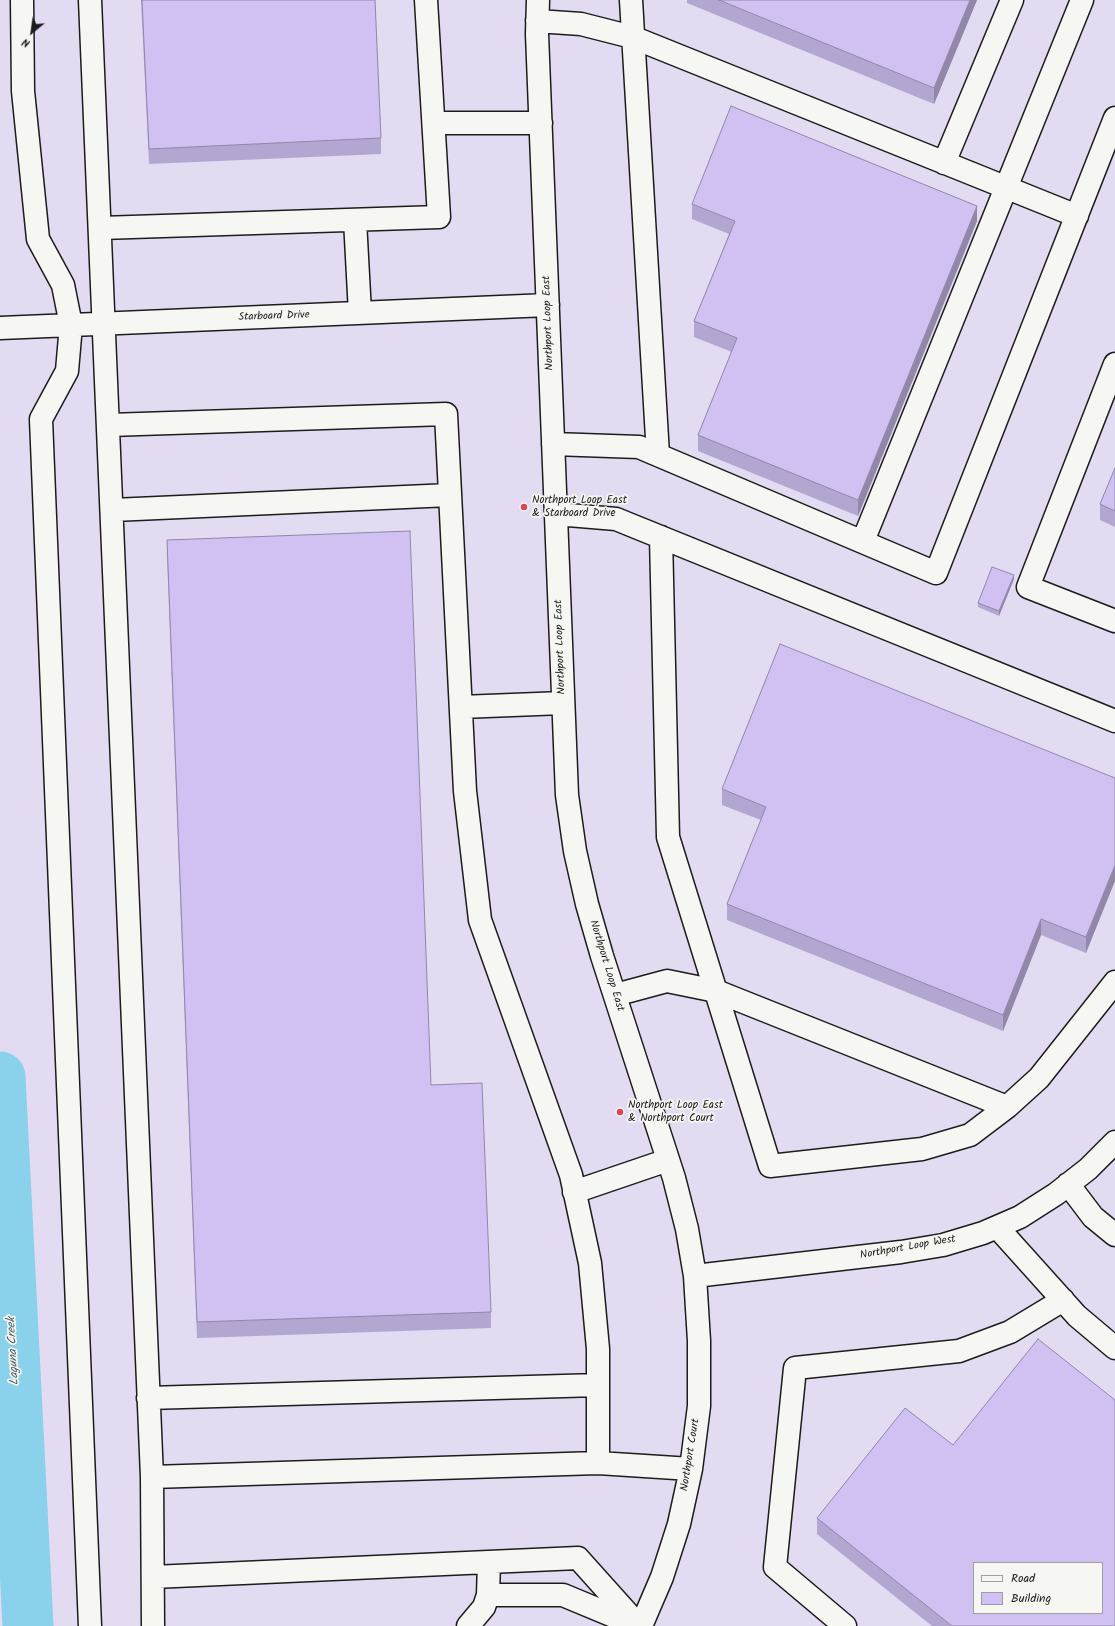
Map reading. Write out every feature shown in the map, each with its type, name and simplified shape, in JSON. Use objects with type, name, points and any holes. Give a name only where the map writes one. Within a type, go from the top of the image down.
[{"type":"street","points":[[22,0],[23,91],[38,239],[63,285],[67,371],[41,418],[90,1626]]},
{"type":"street","points":[[90,0],[113,510],[152,1477],[153,1626]]},
{"type":"street","points":[[101,228],[439,217],[426,0]]},
{"type":"street","points":[[631,0],[658,455]]},
{"type":"street","points":[[944,163],[1012,0]]},
{"type":"street","points":[[863,541],[1082,0]]},
{"type":"street","points":[[538,11],[632,37],[1077,216]]},
{"type":"street","name":"Northport Loop East","points":[[538,11],[567,795],[575,851],[587,904],[668,1160],[687,1229],[695,1276]]},
{"type":"street","points":[[553,444],[639,447],[936,572],[1115,118]]},
{"type":"street","points":[[434,123],[541,123]]},
{"type":"street","points":[[355,220],[360,313]]},
{"type":"street","name":"Starboard Drive","points":[[0,328],[548,305]]},
{"type":"street","points":[[1115,364],[1028,587],[1115,621]]},
{"type":"street","points":[[109,424],[446,414],[465,791],[480,920],[570,1175],[590,1263],[598,1349],[598,1463]]},
{"type":"street","points":[[113,510],[450,495]]},
{"type":"street","points":[[556,514],[616,519],[1115,722]]},
{"type":"street","points":[[661,537],[668,837],[770,1166],[922,1149],[970,1135],[1007,1107],[1038,1078],[1115,982]]},
{"type":"street","points":[[461,707],[563,703]]},
{"type":"street","points":[[615,995],[667,981],[716,992],[1007,1107]]},
{"type":"street","name":"Northport Loop West","points":[[695,1276],[901,1252],[943,1245],[983,1233],[1020,1216],[1068,1184],[1088,1169],[1115,1142]]},
{"type":"street","points":[[574,1192],[668,1160]]},
{"type":"street","points":[[1068,1184],[1093,1217],[1115,1235]]},
{"type":"street","points":[[997,1227],[1078,1316],[1115,1348]]},
{"type":"street","name":"Northport Court","points":[[639,1626],[662,1577],[679,1524],[691,1469],[699,1406],[699,1341],[695,1276]]},
{"type":"street","points":[[845,1626],[775,1567],[795,1368],[959,1351],[1010,1332],[1063,1300]]},
{"type":"street","points":[[148,1398],[598,1385]]},
{"type":"street","points":[[152,1477],[598,1463],[691,1469]]},
{"type":"street","points":[[153,1577],[578,1558],[639,1626]]},
{"type":"street","points":[[485,1609],[489,1562]]},
{"type":"street","points":[[468,1626],[485,1609],[563,1595],[639,1626]]},
{"type":"shaded area","points":[[0,0],[1115,0],[1115,1626],[0,1626]]},
{"type":"building","points":[[142,0],[375,0],[381,138],[149,149]]},
{"type":"building","points":[[719,0],[970,0],[934,88]]},
{"type":"building","points":[[731,106],[977,206],[858,500],[698,435],[737,338],[694,321],[735,221],[692,204]]},
{"type":"building","points":[[1115,468],[1115,511],[1100,504]]},
{"type":"building","points":[[410,531],[431,1085],[482,1083],[491,1312],[197,1322],[167,540]]},
{"type":"building","points":[[992,567],[1014,575],[999,611],[978,603]]},
{"type":"building","points":[[780,644],[1115,778],[1115,865],[1086,937],[1041,919],[1003,1015],[727,904],[766,807],[722,789]]},
{"type":"building","points":[[1038,1339],[1115,1400],[1115,1626],[952,1626],[817,1518],[905,1408],[953,1445]]},
{"type":"waterway","name":"Laguna Creek","points":[[0,1077],[28,1626]]},
{"type":"place","name":"Northport Loop East & Starboard Drive","points":[[524,507]]},
{"type":"place","name":"Northport Loop East & Northport Court","points":[[620,1112]]}]
